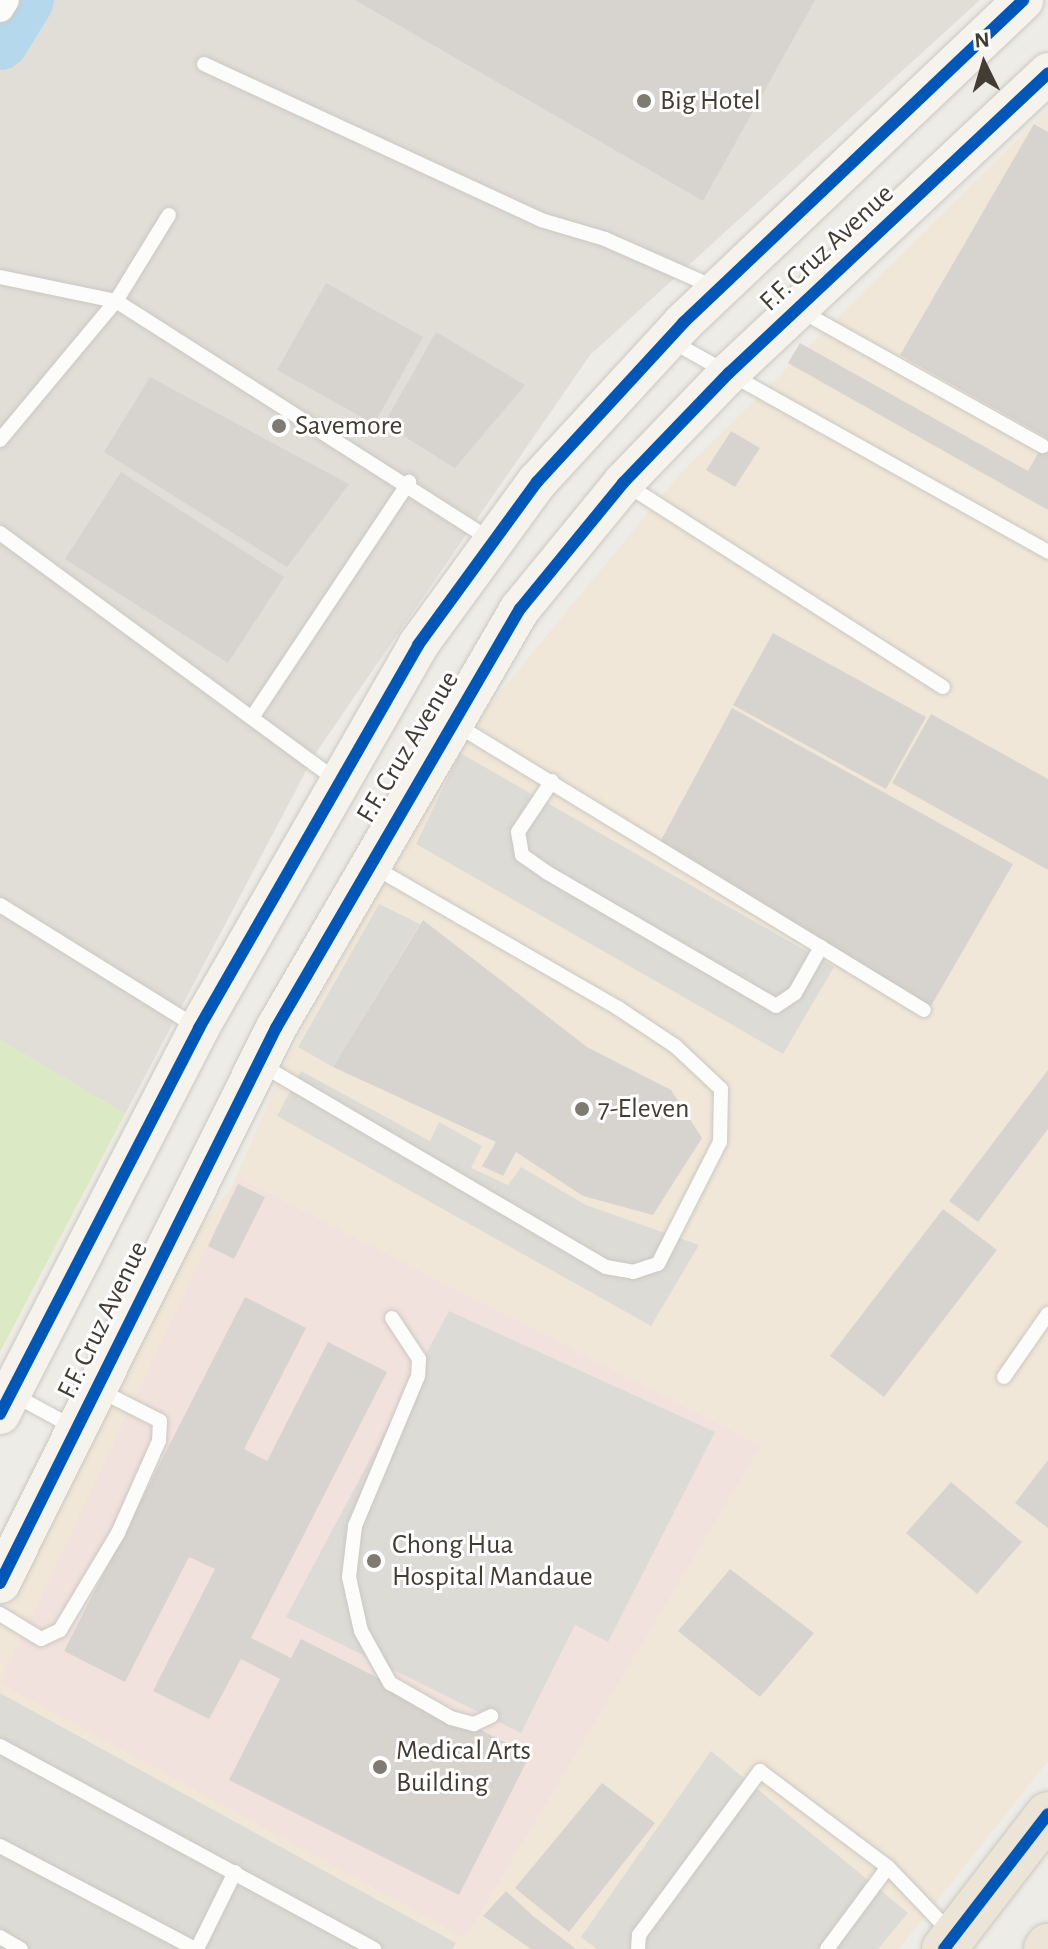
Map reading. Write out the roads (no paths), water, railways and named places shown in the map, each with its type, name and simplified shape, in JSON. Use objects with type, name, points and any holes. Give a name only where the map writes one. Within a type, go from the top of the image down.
[{"type":"highway","points":[[949,1942],[1048,1814]]},
{"type":"street","points":[[0,8],[5,0]]},
{"type":"street","name":"F.F. Cruz Avenue","points":[[4,1398],[199,1028],[418,645],[537,482],[668,340],[1023,0]]},
{"type":"street","name":"F.F. Cruz Avenue","points":[[0,1583],[259,1064],[366,863],[520,609],[623,483],[729,373],[1048,73]]},
{"type":"lane","points":[[204,64],[541,220],[605,239],[718,289]]},
{"type":"lane","points":[[0,440],[116,301],[169,215]]},
{"type":"lane","points":[[0,277],[116,301],[409,482],[494,541]]},
{"type":"lane","points":[[797,309],[1043,446]]},
{"type":"lane","points":[[668,340],[1048,552]]},
{"type":"lane","points":[[255,713],[409,482]]},
{"type":"lane","points":[[623,483],[943,687]]},
{"type":"lane","points":[[0,533],[255,713],[340,782]]},
{"type":"lane","points":[[451,722],[924,1010]]},
{"type":"lane","points":[[552,781],[518,832],[522,855],[546,872],[776,1006],[795,993],[821,947]]},
{"type":"lane","points":[[259,1064],[606,1267],[633,1272],[658,1264],[720,1142],[721,1089],[675,1046],[618,1008],[366,863]]},
{"type":"lane","points":[[0,905],[199,1028]]},
{"type":"lane","points":[[1004,1377],[1048,1314]]},
{"type":"lane","points":[[392,1318],[419,1359],[418,1376],[355,1526],[349,1577],[361,1631],[390,1683],[451,1718],[474,1724],[491,1716]]},
{"type":"lane","points":[[0,1614],[41,1639],[60,1630],[111,1546],[159,1441],[160,1421],[95,1388]]},
{"type":"lane","points":[[4,1398],[75,1429]]},
{"type":"lane","points":[[0,1746],[374,1949]]},
{"type":"lane","points":[[638,1949],[639,1935],[760,1771],[888,1867],[949,1942]]},
{"type":"lane","points":[[0,1846],[196,1949],[235,1872]]},
{"type":"lane","points":[[827,1949],[888,1867]]},
{"type":"lane","points":[[0,1937],[21,1949]]},
{"type":"waterway","points":[[0,42],[26,0]]},
{"type":"place","name":"Big Hotel","points":[[644,101]]},
{"type":"place","name":"Savemore","points":[[279,426]]},
{"type":"place","name":"7-Eleven","points":[[582,1109]]},
{"type":"place","name":"Chong Hua Hospital Mandaue","points":[[374,1561]]},
{"type":"place","name":"Medical Arts Building","points":[[380,1767]]}]
